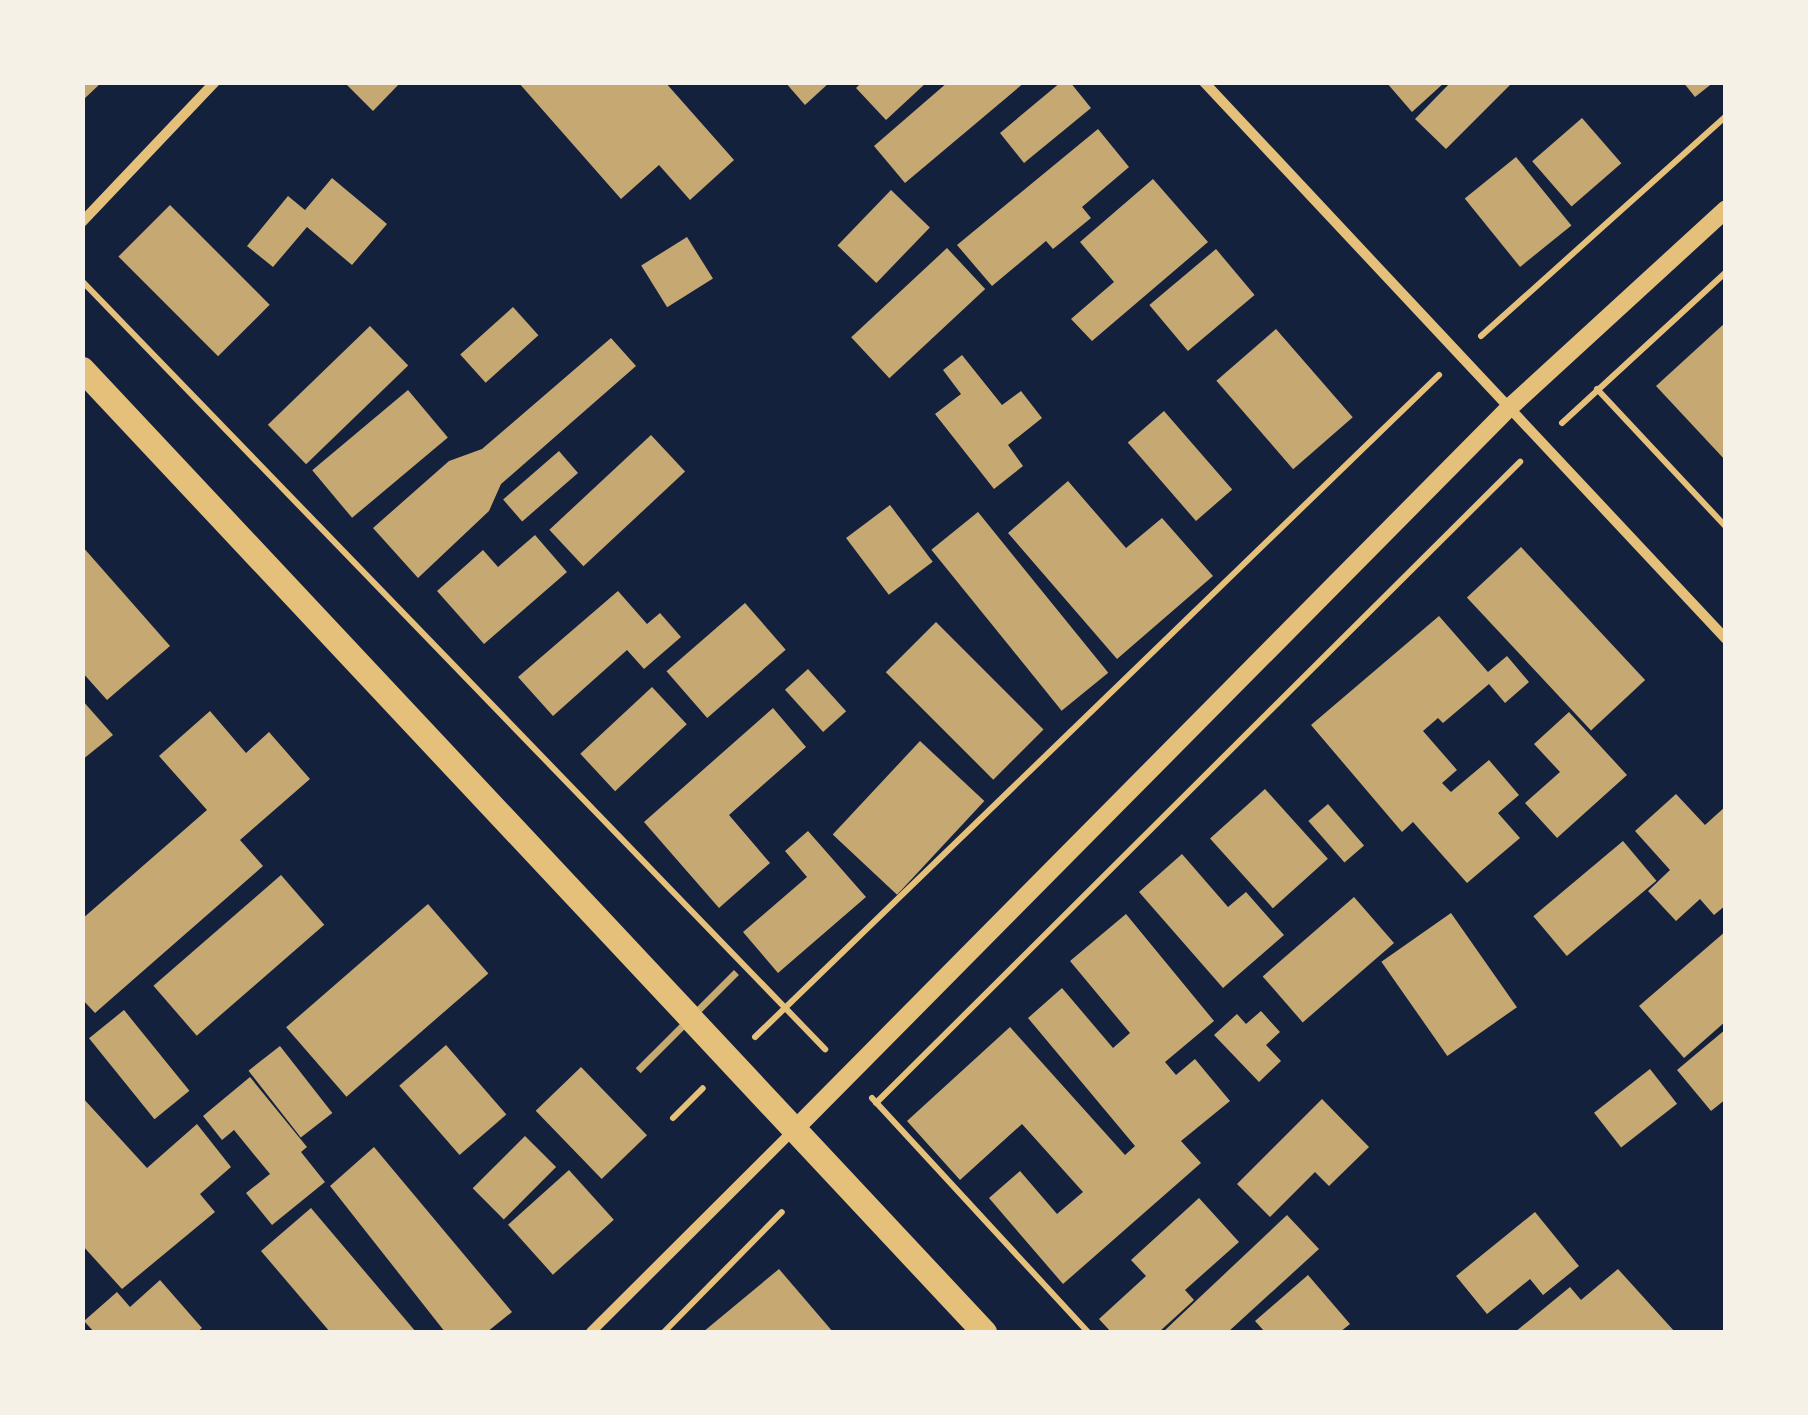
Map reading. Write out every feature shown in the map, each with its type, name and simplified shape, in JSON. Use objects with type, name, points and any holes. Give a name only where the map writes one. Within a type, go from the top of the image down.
[{"type":"main road","points":[[82,368],[984,1332]]},
{"type":"street","points":[[82,222],[215,82]]},
{"type":"street","points":[[1204,82],[1726,639]]},
{"type":"street","points":[[591,1332],[1509,408],[1726,208]]},
{"type":"path","points":[[673,1118],[1460,355],[1726,116]]},
{"type":"path","points":[[876,1103],[1541,442],[1726,272]]},
{"type":"path","points":[[82,281],[850,1074],[1088,1332]]},
{"type":"path","points":[[1598,389],[1726,527]]},
{"type":"path","points":[[664,1332],[782,1212]]},
{"type":"building","points":[[82,82],[102,82],[82,101]]},
{"type":"building","points":[[344,82],[401,82],[373,111]]},
{"type":"building","points":[[518,82],[665,82],[734,160],[690,200],[659,165],[621,199]]},
{"type":"building","points":[[785,82],[830,82],[805,105]]},
{"type":"building","points":[[862,82],[927,82],[886,120],[856,88]]},
{"type":"building","points":[[948,82],[1025,82],[905,183],[874,146]]},
{"type":"building","points":[[1061,82],[1070,82],[1091,108],[1024,163],[1000,133]]},
{"type":"building","points":[[1386,82],[1445,82],[1412,112]]},
{"type":"building","points":[[1451,82],[1513,82],[1446,149],[1415,119]]},
{"type":"building","points":[[1683,82],[1714,82],[1695,97]]},
{"type":"building","points":[[1582,118],[1621,163],[1572,207],[1532,161]]},
{"type":"building","points":[[1098,129],[1129,167],[1082,207],[1091,218],[1053,249],[1046,241],[992,286],[957,245]]},
{"type":"building","points":[[1516,157],[1571,225],[1520,267],[1465,199]]},
{"type":"building","points":[[332,178],[387,224],[352,265],[307,227],[273,267],[247,246],[288,196],[305,210]]},
{"type":"building","points":[[1153,179],[1208,242],[1092,341],[1071,319],[1114,282],[1080,242]]},
{"type":"building","points":[[891,190],[930,228],[876,283],[838,245]]},
{"type":"building","points":[[170,205],[270,305],[218,356],[118,257]]},
{"type":"building","points":[[687,237],[713,279],[667,307],[641,266]]},
{"type":"building","points":[[947,248],[985,289],[889,378],[851,337]]},
{"type":"building","points":[[1216,249],[1255,295],[1188,351],[1149,305]]},
{"type":"building","points":[[513,307],[538,335],[486,383],[460,355]]},
{"type":"building","points":[[1726,322],[1726,461],[1656,386]]},
{"type":"building","points":[[370,326],[408,366],[306,464],[268,425]]},
{"type":"building","points":[[1276,329],[1353,417],[1293,469],[1216,381]]},
{"type":"building","points":[[611,338],[636,366],[501,484],[489,511],[418,578],[373,528],[449,461],[482,449]]},
{"type":"building","points":[[962,355],[1002,405],[1021,391],[1042,418],[1008,445],[1023,466],[994,489],[935,414],[961,394],[943,370]]},
{"type":"building","points":[[408,390],[448,437],[352,518],[312,470]]},
{"type":"building","points":[[1164,411],[1232,489],[1196,521],[1128,442]]},
{"type":"building","points":[[651,435],[685,472],[583,566],[549,530]]},
{"type":"building","points":[[559,451],[578,473],[522,521],[503,500]]},
{"type":"building","points":[[1068,481],[1126,548],[1162,518],[1213,576],[1117,659],[1008,533]]},
{"type":"building","points":[[890,505],[933,562],[889,595],[846,538]]},
{"type":"building","points":[[978,512],[1108,673],[1062,711],[931,550]]},
{"type":"building","points":[[535,535],[567,572],[484,644],[437,591],[483,550],[498,567]]},
{"type":"building","points":[[82,546],[170,646],[107,700],[82,672]]},
{"type":"building","points":[[1521,547],[1645,680],[1591,731],[1467,597]]},
{"type":"building","points":[[618,591],[647,624],[660,613],[681,637],[644,669],[627,650],[553,716],[518,677]]},
{"type":"building","points":[[745,603],[786,650],[707,718],[667,671]]},
{"type":"building","points":[[1439,616],[1488,672],[1507,656],[1529,682],[1505,703],[1489,684],[1443,723],[1438,718],[1423,731],[1457,770],[1442,783],[1451,792],[1489,760],[1519,795],[1498,813],[1520,838],[1467,883],[1413,822],[1402,832],[1311,725]]},
{"type":"building","points":[[936,622],[1043,729],[993,780],[886,672]]},
{"type":"building","points":[[808,669],[846,711],[823,732],[785,690]]},
{"type":"building","points":[[652,687],[687,724],[615,791],[580,754]]},
{"type":"building","points":[[82,700],[113,735],[82,760]]},
{"type":"building","points":[[773,708],[806,747],[729,815],[770,863],[719,908],[644,822]]},
{"type":"building","points":[[210,711],[246,753],[269,732],[310,779],[240,840],[263,866],[95,1013],[82,999],[82,919],[207,810],[159,756]]},
{"type":"building","points":[[1569,712],[1627,775],[1557,838],[1525,803],[1560,772],[1534,744]]},
{"type":"building","points":[[920,741],[984,801],[897,895],[833,835]]},
{"type":"building","points":[[1265,789],[1328,859],[1273,908],[1210,839]]},
{"type":"building","points":[[1676,794],[1705,825],[1726,806],[1726,905],[1714,915],[1700,899],[1676,921],[1648,891],[1670,870],[1635,831]]},
{"type":"building","points":[[1328,804],[1364,846],[1344,863],[1308,821]]},
{"type":"building","points":[[808,831],[866,897],[778,973],[743,932],[807,877],[785,851]]},
{"type":"building","points":[[1623,841],[1656,881],[1567,956],[1533,916]]},
{"type":"building","points":[[1182,854],[1228,907],[1246,892],[1284,935],[1223,988],[1139,892]]},
{"type":"building","points":[[281,875],[324,925],[197,1036],[153,986]]},
{"type":"building","points":[[1354,897],[1394,943],[1303,1022],[1263,976]]},
{"type":"building","points":[[428,904],[488,973],[346,1097],[286,1027]]},
{"type":"building","points":[[1451,913],[1517,1007],[1447,1056],[1381,962]]},
{"type":"building","points":[[1126,914],[1214,1021],[1165,1062],[1176,1075],[1195,1059],[1230,1101],[1181,1141],[1201,1163],[1063,1284],[989,1198],[1020,1171],[1057,1214],[1083,1192],[1022,1124],[960,1180],[907,1121],[1010,1027],[1125,1155],[1135,1146],[1028,1018],[1062,988],[1113,1048],[1130,1033],[1070,961]]},
{"type":"building","points":[[1726,931],[1726,1021],[1684,1058],[1639,1006]]},
{"type":"building","points":[[734,970],[739,975],[641,1073],[636,1068]]},
{"type":"building","points":[[124,1010],[189,1091],[154,1119],[89,1038]]},
{"type":"building","points":[[1261,1011],[1280,1032],[1266,1045],[1281,1061],[1259,1082],[1214,1035],[1237,1014],[1246,1024]]},
{"type":"building","points":[[1726,1029],[1726,1099],[1711,1111],[1677,1070]]},
{"type":"building","points":[[446,1045],[506,1114],[460,1155],[399,1086]]},
{"type":"building","points":[[280,1046],[332,1113],[301,1138],[248,1071]]},
{"type":"building","points":[[581,1067],[647,1135],[602,1179],[536,1111]]},
{"type":"building","points":[[1650,1069],[1677,1104],[1621,1147],[1594,1113]]},
{"type":"building","points":[[250,1077],[307,1147],[301,1152],[325,1182],[272,1225],[246,1193],[270,1174],[234,1130],[222,1140],[203,1116]]},
{"type":"building","points":[[82,1097],[147,1168],[197,1124],[231,1167],[200,1194],[215,1212],[122,1289],[82,1245]]},
{"type":"building","points":[[1322,1099],[1369,1147],[1329,1186],[1315,1172],[1270,1217],[1237,1184]]},
{"type":"building","points":[[525,1136],[556,1167],[504,1219],[473,1188]]},
{"type":"building","points":[[374,1147],[512,1312],[487,1332],[445,1332],[330,1186]]},
{"type":"building","points":[[569,1170],[614,1220],[553,1275],[508,1225]]},
{"type":"building","points":[[1199,1198],[1239,1242],[1185,1290],[1194,1300],[1159,1332],[1111,1332],[1099,1319],[1146,1276],[1131,1260]]},
{"type":"building","points":[[311,1208],[416,1332],[330,1332],[261,1251]]},
{"type":"building","points":[[1535,1212],[1579,1266],[1543,1295],[1530,1279],[1487,1314],[1456,1276]]},
{"type":"building","points":[[1287,1215],[1319,1249],[1228,1332],[1163,1332]]},
{"type":"building","points":[[779,1269],[833,1332],[703,1332]]},
{"type":"building","points":[[1618,1269],[1675,1332],[1515,1332],[1570,1287],[1581,1300]]},
{"type":"building","points":[[1308,1275],[1350,1324],[1340,1332],[1265,1332],[1255,1321]]},
{"type":"building","points":[[160,1280],[202,1328],[197,1332],[94,1332],[84,1321],[117,1292],[130,1307]]}]
